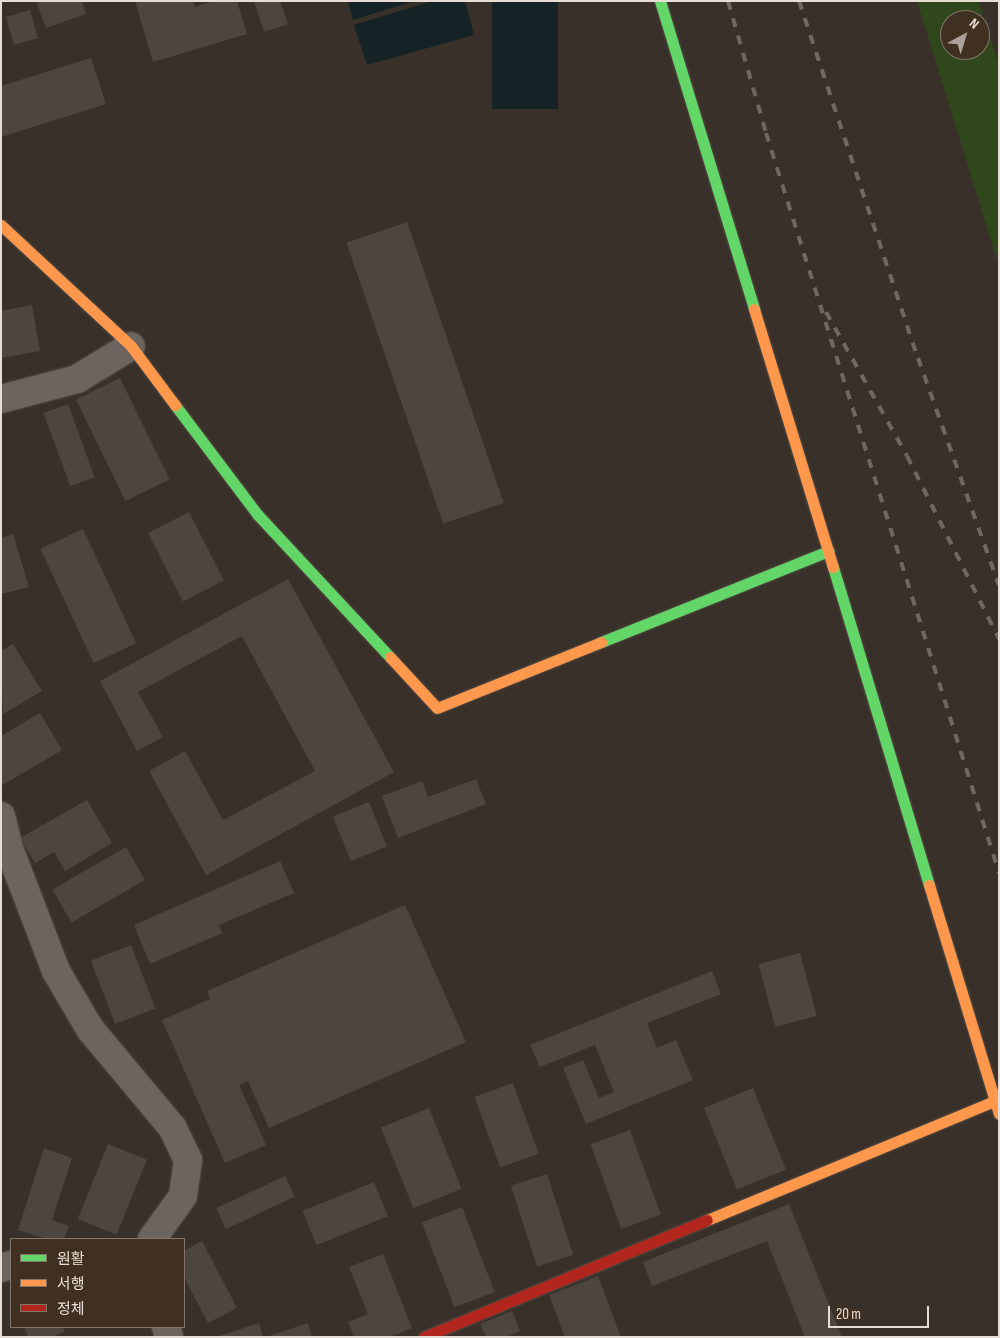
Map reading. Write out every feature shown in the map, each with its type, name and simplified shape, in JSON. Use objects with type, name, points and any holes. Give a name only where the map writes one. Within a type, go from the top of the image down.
[{"type":"street","points":[[660,1],[829,550],[999,1114]]},
{"type":"street","points":[[1,225],[131,346],[258,515],[437,708],[829,550]]},
{"type":"street","points":[[1,399],[77,379],[131,346]]},
{"type":"street","points":[[1,816],[6,852],[56,971],[90,1029],[172,1127],[188,1160],[183,1196],[153,1238]]},
{"type":"street","points":[[424,1337],[995,1100]]},
{"type":"green space","points":[[917,1],[978,1],[981,10],[940,10],[940,60],[990,60],[990,38],[999,65],[999,266]]},
{"type":"shaded area","points":[[348,1],[414,1],[353,20]]},
{"type":"shaded area","points":[[432,1],[465,1],[474,35],[367,65],[354,25]]},
{"type":"shaded area","points":[[492,1],[558,1],[558,109],[492,109]]},
{"type":"building","points":[[36,1],[82,1],[86,14],[46,28]]},
{"type":"building","points":[[135,1],[193,1],[195,7],[214,1],[237,1],[247,34],[153,62]]},
{"type":"building","points":[[254,1],[280,1],[288,24],[264,32]]},
{"type":"building","points":[[30,10],[38,38],[14,45],[6,17]]},
{"type":"building","points":[[91,58],[106,104],[1,137],[1,86]]},
{"type":"building","points":[[407,222],[504,503],[443,524],[346,243]]},
{"type":"building","points":[[32,305],[40,351],[1,358],[1,311]]},
{"type":"building","points":[[120,378],[170,480],[125,501],[76,399]]},
{"type":"building","points":[[68,404],[95,477],[70,486],[44,413]]},
{"type":"building","points":[[189,512],[224,581],[183,601],[148,533]]},
{"type":"building","points":[[83,529],[136,643],[94,663],[40,549]]},
{"type":"building","points":[[13,534],[29,587],[2,594],[1,538]]},
{"type":"building","points":[[288,579],[394,772],[206,875],[149,771],[185,751],[223,820],[315,771],[242,636],[138,692],[163,737],[137,751],[100,681]]},
{"type":"building","points":[[13,644],[42,691],[3,714],[1,651]]},
{"type":"building","points":[[40,713],[62,750],[1,786],[1,736]]},
{"type":"building","points":[[476,779],[486,804],[398,838],[382,796],[422,781],[428,797]]},
{"type":"building","points":[[87,800],[112,843],[65,871],[54,852],[35,863],[20,838]]},
{"type":"building","points":[[369,802],[387,847],[351,861],[333,817]]},
{"type":"building","points":[[126,847],[145,880],[71,922],[52,890]]},
{"type":"building","points":[[280,861],[294,893],[219,925],[222,933],[150,964],[134,925]]},
{"type":"building","points":[[405,905],[466,1042],[269,1128],[248,1081],[239,1085],[266,1145],[225,1163],[162,1020],[210,999],[207,991]]},
{"type":"building","points":[[131,945],[155,1008],[115,1024],[91,960]]},
{"type":"building","points":[[800,953],[817,1016],[775,1027],[758,964]]},
{"type":"building","points":[[712,971],[721,994],[647,1023],[657,1048],[676,1040],[693,1080],[586,1124],[563,1068],[583,1060],[599,1098],[614,1092],[595,1045],[540,1067],[530,1045]]},
{"type":"building","points":[[513,1083],[539,1153],[500,1167],[474,1097]]},
{"type":"building","points":[[753,1088],[786,1170],[737,1189],[704,1108]]},
{"type":"building","points":[[429,1108],[462,1189],[413,1208],[381,1127]]},
{"type":"building","points":[[630,1130],[661,1215],[621,1229],[591,1144]]},
{"type":"building","points":[[108,1144],[147,1160],[117,1235],[78,1219]]},
{"type":"building","points":[[44,1148],[72,1158],[52,1220],[69,1226],[64,1238],[44,1238],[18,1230]]},
{"type":"building","points":[[547,1174],[573,1255],[537,1267],[511,1186]]},
{"type":"building","points":[[285,1176],[295,1197],[226,1229],[216,1208]]},
{"type":"building","points":[[374,1182],[388,1216],[316,1245],[303,1211]]},
{"type":"building","points":[[789,1204],[842,1337],[805,1337],[767,1241],[652,1286],[643,1262]]},
{"type":"building","points":[[462,1207],[495,1292],[454,1307],[422,1222]]},
{"type":"building","points":[[202,1241],[237,1308],[208,1323],[185,1279],[185,1250]]},
{"type":"building","points":[[383,1254],[412,1328],[390,1337],[354,1337],[348,1322],[368,1314],[349,1267]]},
{"type":"building","points":[[598,1276],[621,1337],[565,1337],[549,1295]]},
{"type":"building","points":[[512,1311],[520,1331],[506,1337],[486,1337],[480,1324]]},
{"type":"building","points":[[259,1323],[263,1337],[219,1337],[219,1336]]},
{"type":"building","points":[[308,1323],[312,1337],[269,1337],[269,1336]]},
{"type":"building","points":[[24,1328],[63,1328],[65,1332],[51,1337],[28,1337]]},
{"type":"railway","points":[[728,1],[766,133],[999,873]]},
{"type":"railway","points":[[799,1],[918,358],[999,585]]},
{"type":"railway","points":[[826,312],[907,456],[999,639]]},
{"type":"traffic: fast","points":[[660,1],[754,309]]},
{"type":"traffic: fast","points":[[175,405],[258,515],[390,657]]},
{"type":"traffic: fast","points":[[601,642],[829,551]]},
{"type":"traffic: fast","points":[[833,567],[929,885]]},
{"type":"traffic: slow","points":[[1,225],[131,346],[175,405]]},
{"type":"traffic: slow","points":[[754,309],[833,567]]},
{"type":"traffic: slow","points":[[390,657],[437,708],[601,642]]},
{"type":"traffic: slow","points":[[929,885],[999,1114]]},
{"type":"traffic: slow","points":[[707,1220],[995,1101]]},
{"type":"traffic: jam","points":[[424,1337],[707,1220]]}]
